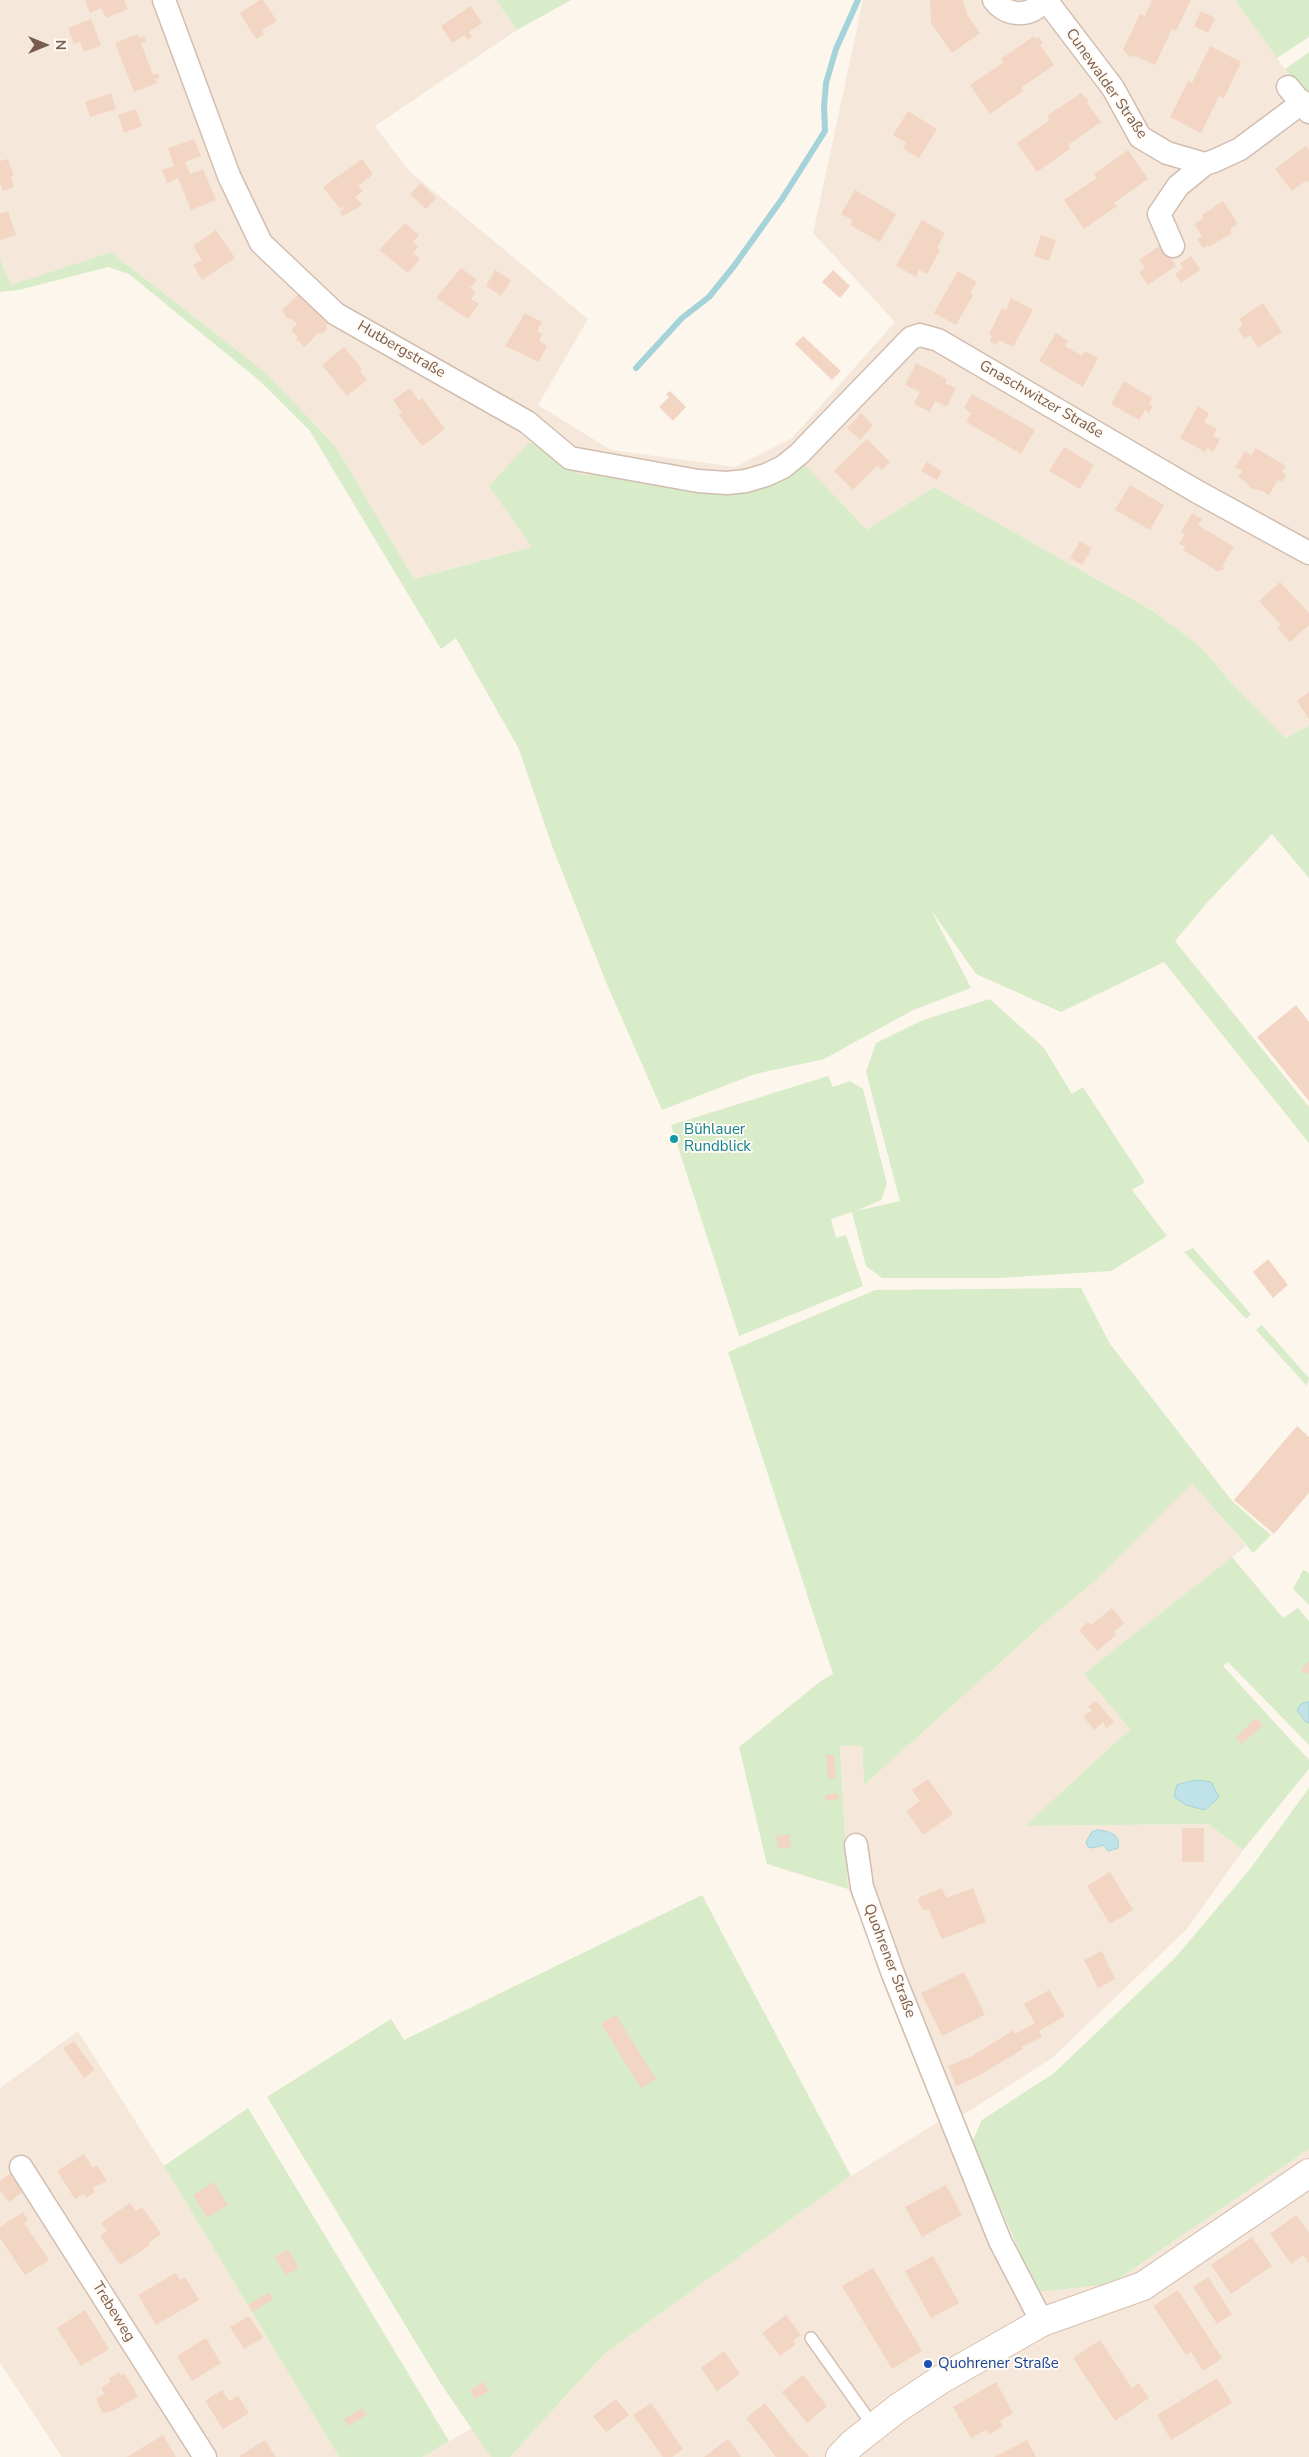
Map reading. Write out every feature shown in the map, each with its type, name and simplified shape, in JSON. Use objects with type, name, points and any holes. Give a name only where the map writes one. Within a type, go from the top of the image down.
[{"type":"street","name":"Hutbergstraße","points":[[164,0],[229,176],[261,242],[336,314],[527,422],[570,458],[698,481],[726,483],[766,476],[783,467],[799,454]]},
{"type":"street","name":"Cunewalder Straße","points":[[994,0],[1002,9],[1019,14],[1031,11],[1045,0],[1113,88],[1140,137],[1166,153],[1205,164]]},
{"type":"street","points":[[1173,246],[1159,214],[1178,186],[1205,164],[1225,157],[1240,148],[1300,100]]},
{"type":"street","name":"Gnaschwitzer Straße","points":[[799,454],[827,428],[893,355],[911,338],[920,335],[928,336],[938,340],[1196,491],[1309,553]]},
{"type":"street","name":"Quohrener Straße","points":[[856,1845],[862,1887],[893,1974],[1000,2241],[1042,2322]]},
{"type":"street","name":"Trebeweg","points":[[21,2167],[204,2457]]},
{"type":"street","points":[[840,2457],[852,2444],[874,2427],[940,2380],[1042,2322],[1143,2286],[1309,2173]]},
{"type":"lane","points":[[811,2338],[874,2427]]},
{"type":"shaded area","points":[[0,0],[496,0],[517,30],[375,126],[409,171],[588,319],[538,405],[611,450],[735,467],[792,438],[895,322],[813,233],[863,0],[1235,0],[1285,69],[1309,96],[1309,726],[1285,738],[1234,686],[1200,646],[1153,611],[934,487],[867,531],[801,461],[785,473],[581,475],[530,442],[532,547],[414,579],[336,447],[266,373],[111,252],[11,285],[0,259]]},
{"type":"shaded area","points":[[1192,1482],[1246,1546],[1085,1674],[1131,1728],[1026,1826],[1208,1824],[1243,1850],[1187,1929],[1051,2059],[961,2116],[1024,2267],[1111,2284],[1309,2149],[1309,2457],[510,2457],[603,2355],[851,2176],[946,2117],[848,1889],[840,1745],[862,1745],[864,1785],[1042,1625],[1097,1579]]},
{"type":"shaded area","points":[[78,2031],[164,2166],[339,2457],[62,2457],[0,2363],[0,2088]]},
{"type":"shaded area","points":[[472,2428],[491,2457],[423,2457]]},
{"type":"green space","points":[[496,0],[571,0],[517,30]]},
{"type":"green space","points":[[1235,0],[1309,0],[1309,37],[1277,58]]},
{"type":"green space","points":[[1309,52],[1309,96],[1285,69]]},
{"type":"green space","points":[[111,252],[266,373],[336,447],[414,579],[532,547],[489,486],[530,442],[581,475],[621,474],[699,489],[801,461],[867,530],[934,487],[1153,611],[1200,646],[1234,686],[1285,738],[1309,726],[1309,878],[1272,834],[1205,905],[1175,941],[1309,1107],[1309,1143],[1164,962],[1061,1012],[976,974],[931,910],[971,988],[913,1010],[824,1059],[755,1074],[662,1110],[606,982],[552,846],[519,749],[456,638],[441,649],[310,431],[261,382],[129,274],[108,267],[19,290],[0,292],[0,259],[11,285]]},
{"type":"green space","points":[[990,999],[1044,1048],[1072,1094],[1083,1087],[1145,1182],[1132,1190],[1167,1236],[1111,1271],[999,1278],[882,1278],[866,1266],[852,1212],[831,1219],[836,1238],[846,1235],[863,1286],[739,1336],[671,1125],[828,1076],[833,1087],[850,1081],[863,1089],[887,1184],[881,1200],[856,1211],[900,1201],[866,1072],[876,1043],[923,1020]]},
{"type":"green space","points":[[1193,1248],[1251,1314],[1246,1319],[1184,1252]]},
{"type":"green space","points":[[1081,1288],[1110,1344],[1232,1501],[1271,1535],[1253,1553],[1192,1483],[1097,1579],[1042,1625],[864,1785],[862,1746],[840,1746],[848,1889],[767,1864],[739,1747],[821,1681],[833,1674],[728,1352],[875,1290]]},
{"type":"green space","points":[[1262,1325],[1309,1378],[1307,1386],[1256,1330]]},
{"type":"green space","points":[[1232,1557],[1283,1618],[1298,1608],[1309,1621],[1309,1745],[1228,1662],[1223,1666],[1309,1760],[1309,1769],[1243,1850],[1208,1824],[1025,1826],[1130,1729],[1084,1674]]},
{"type":"green space","points":[[1303,1570],[1309,1573],[1309,1605],[1293,1589]]},
{"type":"green space","points":[[1309,1788],[1309,2149],[1111,2284],[1037,2292],[972,2142],[982,2120],[1054,2073],[1175,1958],[1250,1869]]},
{"type":"green space","points":[[702,1895],[851,2176],[603,2355],[510,2457],[491,2457],[441,2384],[267,2097],[391,2019],[404,2040]]},
{"type":"green space","points":[[248,2108],[449,2441],[423,2457],[339,2457],[164,2166]]},
{"type":"water","points":[[1309,1702],[1309,1723],[1305,1721],[1297,1710],[1301,1704]]},
{"type":"water","points":[[1197,1780],[1211,1782],[1219,1797],[1205,1810],[1186,1805],[1174,1797],[1177,1785]]},
{"type":"water","points":[[1097,1830],[1110,1832],[1116,1836],[1118,1848],[1108,1851],[1104,1845],[1088,1847],[1086,1842],[1092,1832]]},
{"type":"building","points":[[85,0],[124,0],[128,9],[106,18],[101,8],[90,13]]},
{"type":"building","points":[[263,0],[277,21],[262,30],[264,34],[256,39],[240,13]]},
{"type":"building","points":[[930,0],[963,0],[967,14],[980,33],[952,53],[931,23]]},
{"type":"building","points":[[1152,0],[1191,0],[1176,31],[1172,29],[1155,65],[1133,55],[1131,58],[1123,50],[1140,14],[1145,16]]},
{"type":"building","points":[[471,6],[482,23],[469,32],[472,36],[468,40],[464,35],[452,43],[441,26]]},
{"type":"building","points":[[1201,11],[1215,18],[1208,33],[1194,26]]},
{"type":"building","points":[[91,19],[101,45],[84,52],[80,42],[74,44],[68,28]]},
{"type":"building","points":[[138,34],[139,38],[144,36],[146,41],[141,43],[153,75],[158,73],[160,78],[155,79],[157,83],[134,92],[115,43]]},
{"type":"building","points":[[1034,36],[1036,39],[1039,37],[1043,43],[1040,45],[1054,65],[1021,88],[1023,91],[990,114],[970,85],[1004,62],[1001,59]]},
{"type":"building","points":[[1210,46],[1241,62],[1224,98],[1219,96],[1201,133],[1170,117],[1188,81],[1192,83]]},
{"type":"building","points":[[111,93],[116,109],[90,117],[85,102]]},
{"type":"building","points":[[1081,93],[1089,101],[1087,103],[1101,122],[1068,145],[1070,149],[1037,172],[1017,143],[1050,120],[1047,116]]},
{"type":"building","points":[[136,109],[142,126],[124,133],[118,115]]},
{"type":"building","points":[[908,111],[937,129],[919,158],[903,149],[906,143],[893,135]]},
{"type":"building","points":[[194,139],[201,156],[185,162],[190,174],[203,169],[216,200],[191,210],[178,178],[167,183],[162,170],[174,166],[168,148]]},
{"type":"building","points":[[1306,146],[1309,150],[1309,182],[1307,180],[1292,191],[1275,169]]},
{"type":"building","points":[[1128,150],[1148,179],[1114,203],[1117,206],[1084,229],[1064,200],[1097,178],[1094,174]]},
{"type":"building","points":[[8,159],[14,176],[11,177],[14,187],[3,191],[0,184],[0,161]]},
{"type":"building","points":[[362,159],[373,174],[358,186],[363,191],[355,197],[362,205],[343,216],[340,212],[344,209],[342,207],[340,209],[323,187]]},
{"type":"building","points":[[421,183],[436,198],[426,209],[410,194]]},
{"type":"building","points":[[855,190],[896,214],[880,242],[850,225],[853,220],[841,214]]},
{"type":"building","points":[[1223,201],[1238,224],[1230,229],[1232,233],[1209,247],[1208,245],[1203,248],[1197,239],[1202,236],[1194,224],[1204,218],[1202,215]]},
{"type":"building","points":[[8,211],[16,235],[0,240],[0,214]]},
{"type":"building","points":[[922,220],[945,233],[937,248],[940,250],[927,274],[919,270],[916,277],[896,266]]},
{"type":"building","points":[[405,223],[419,235],[413,242],[418,247],[413,253],[420,259],[408,273],[379,250]]},
{"type":"building","points":[[216,230],[235,258],[202,280],[193,265],[202,260],[193,246]]},
{"type":"building","points":[[1041,235],[1056,240],[1049,261],[1034,256]]},
{"type":"building","points":[[1162,244],[1176,266],[1148,285],[1139,272],[1145,268],[1139,260]]},
{"type":"building","points":[[1191,256],[1200,270],[1181,283],[1175,274],[1183,268],[1180,263]]},
{"type":"building","points":[[461,268],[477,280],[470,288],[476,292],[471,299],[479,304],[468,319],[436,298]]},
{"type":"building","points":[[495,270],[511,280],[501,296],[486,286]]},
{"type":"building","points":[[833,270],[850,286],[840,298],[822,282]]},
{"type":"building","points":[[958,271],[977,282],[970,293],[973,295],[956,325],[934,313]]},
{"type":"building","points":[[302,291],[332,319],[326,325],[327,329],[322,334],[318,333],[305,347],[296,339],[298,337],[291,330],[297,324],[290,318],[286,318],[282,310]]},
{"type":"building","points":[[1011,298],[1033,310],[1013,347],[999,340],[997,345],[990,342],[992,336],[989,334],[1002,308],[1006,310]]},
{"type":"building","points":[[1263,303],[1282,332],[1258,348],[1250,335],[1245,339],[1238,329],[1243,325],[1239,319]]},
{"type":"building","points":[[525,313],[542,322],[537,331],[542,334],[539,341],[547,346],[539,362],[505,346]]},
{"type":"building","points":[[1056,333],[1068,341],[1065,346],[1082,356],[1085,351],[1098,358],[1083,387],[1039,361]]},
{"type":"building","points":[[803,336],[841,371],[832,380],[795,344]]},
{"type":"building","points":[[344,347],[362,369],[360,371],[367,380],[347,396],[322,365]]},
{"type":"building","points":[[916,363],[947,379],[945,383],[956,388],[947,407],[935,401],[930,412],[914,404],[920,392],[905,385]]},
{"type":"building","points":[[1124,381],[1152,398],[1149,404],[1153,406],[1149,413],[1145,410],[1139,420],[1111,404]]},
{"type":"building","points":[[410,388],[419,401],[422,398],[445,429],[422,446],[399,415],[402,413],[393,400]]},
{"type":"building","points":[[670,391],[686,407],[673,421],[659,407],[669,397],[666,394]]},
{"type":"building","points":[[972,394],[1035,430],[1021,454],[966,422],[971,413],[964,408]]},
{"type":"building","points":[[1198,406],[1209,413],[1204,422],[1217,429],[1213,436],[1220,439],[1213,452],[1207,448],[1205,452],[1180,438]]},
{"type":"building","points":[[861,413],[873,425],[860,440],[847,428]]},
{"type":"building","points":[[867,439],[890,462],[882,470],[877,466],[853,490],[834,471]]},
{"type":"building","points":[[1064,447],[1094,465],[1080,489],[1049,471]]},
{"type":"building","points":[[1256,448],[1286,466],[1282,472],[1286,475],[1282,482],[1278,480],[1269,495],[1260,490],[1250,488],[1246,482],[1238,477],[1242,471],[1235,467],[1245,451],[1251,455]]},
{"type":"building","points":[[927,462],[942,471],[937,480],[921,471]]},
{"type":"building","points":[[1130,485],[1164,505],[1150,530],[1115,510]]},
{"type":"building","points":[[1192,513],[1202,519],[1198,525],[1234,547],[1222,566],[1225,568],[1219,572],[1183,550],[1185,547],[1179,544],[1185,534],[1181,532]]},
{"type":"building","points":[[1080,541],[1092,548],[1082,565],[1070,558]]},
{"type":"building","points":[[1280,582],[1309,613],[1309,625],[1290,642],[1277,628],[1281,625],[1259,601]]},
{"type":"building","points":[[1309,692],[1309,719],[1297,701]]},
{"type":"building","points":[[1296,1005],[1309,1022],[1309,1101],[1257,1037]]},
{"type":"building","points":[[1268,1259],[1288,1285],[1273,1298],[1253,1272]]},
{"type":"building","points":[[1297,1426],[1309,1437],[1309,1493],[1274,1534],[1234,1500]]},
{"type":"building","points":[[1112,1608],[1124,1623],[1114,1632],[1116,1635],[1097,1651],[1079,1630],[1088,1622],[1091,1625]]},
{"type":"building","points":[[1309,1661],[1309,1672],[1306,1675],[1301,1669]]},
{"type":"building","points":[[1096,1701],[1114,1722],[1106,1728],[1103,1722],[1094,1730],[1083,1716],[1092,1711],[1088,1706]]},
{"type":"building","points":[[1256,1718],[1263,1725],[1242,1744],[1236,1737]]},
{"type":"building","points":[[834,1754],[836,1778],[828,1779],[826,1755]]},
{"type":"building","points":[[928,1779],[953,1814],[923,1835],[906,1811],[920,1801],[912,1790]]},
{"type":"building","points":[[838,1793],[839,1799],[825,1801],[825,1795]]},
{"type":"building","points":[[1182,1828],[1204,1828],[1204,1862],[1182,1862]]},
{"type":"building","points":[[789,1834],[791,1847],[778,1849],[776,1836]]},
{"type":"building","points":[[1110,1872],[1133,1910],[1110,1924],[1087,1886]]},
{"type":"building","points":[[942,1888],[946,1898],[973,1888],[986,1922],[942,1939],[929,1910],[923,1910],[918,1901],[920,1897]]},
{"type":"building","points":[[1102,1951],[1115,1979],[1098,1988],[1084,1960]]},
{"type":"building","points":[[964,1972],[985,2015],[942,2036],[921,1993]]},
{"type":"building","points":[[1049,1990],[1065,2016],[1039,2031],[1042,2037],[1021,2047],[1023,2049],[980,2075],[956,2086],[948,2066],[972,2056],[1014,2030],[1015,2034],[1035,2023],[1024,2004]]},
{"type":"building","points":[[616,2015],[656,2079],[641,2088],[601,2024]]},
{"type":"building","points":[[74,2041],[95,2070],[84,2078],[63,2048]]},
{"type":"building","points":[[84,2154],[93,2168],[97,2165],[107,2181],[93,2188],[95,2192],[86,2198],[84,2194],[75,2199],[57,2171]]},
{"type":"building","points":[[12,2172],[25,2190],[9,2202],[0,2190],[0,2181]]},
{"type":"building","points":[[214,2182],[228,2205],[207,2218],[193,2195]]},
{"type":"building","points":[[946,2185],[962,2215],[922,2237],[905,2207]]},
{"type":"building","points":[[130,2203],[136,2211],[142,2207],[161,2234],[148,2243],[150,2245],[120,2265],[100,2236],[107,2231],[101,2223]]},
{"type":"building","points":[[23,2212],[28,2220],[24,2223],[49,2260],[25,2275],[0,2238],[0,2227]]},
{"type":"building","points":[[1296,2215],[1309,2233],[1309,2263],[1303,2255],[1291,2264],[1270,2234]]},
{"type":"building","points":[[1252,2237],[1272,2266],[1231,2294],[1211,2265]]},
{"type":"building","points":[[288,2249],[299,2268],[286,2275],[275,2257]]},
{"type":"building","points":[[933,2256],[959,2303],[931,2318],[905,2271]]},
{"type":"building","points":[[873,2268],[922,2351],[892,2369],[842,2286]]},
{"type":"building","points":[[176,2273],[180,2280],[185,2277],[199,2300],[156,2325],[138,2295]]},
{"type":"building","points":[[1208,2277],[1232,2314],[1217,2324],[1193,2287]]},
{"type":"building","points":[[1178,2290],[1222,2358],[1203,2371],[1191,2352],[1186,2355],[1153,2306]]},
{"type":"building","points":[[269,2292],[273,2300],[252,2312],[248,2305]]},
{"type":"building","points":[[85,2310],[109,2349],[81,2366],[57,2328]]},
{"type":"building","points":[[786,2315],[801,2335],[793,2341],[796,2344],[780,2356],[762,2333]]},
{"type":"building","points":[[249,2316],[263,2338],[244,2349],[230,2327]]},
{"type":"building","points":[[206,2338],[221,2363],[192,2381],[177,2356]]},
{"type":"building","points":[[1100,2340],[1132,2388],[1139,2383],[1149,2398],[1115,2421],[1073,2358]]},
{"type":"building","points":[[724,2351],[740,2374],[717,2391],[701,2368]]},
{"type":"building","points":[[119,2372],[121,2376],[124,2373],[138,2396],[115,2410],[103,2413],[97,2398],[105,2394],[101,2388],[111,2381],[109,2378]]},
{"type":"building","points":[[803,2375],[827,2406],[807,2423],[782,2392]]},
{"type":"building","points":[[1217,2378],[1232,2403],[1171,2440],[1157,2415]]},
{"type":"building","points":[[484,2382],[489,2391],[475,2399],[470,2390]]},
{"type":"building","points":[[996,2382],[1013,2413],[1000,2421],[1003,2426],[989,2435],[986,2430],[971,2438],[953,2407]]},
{"type":"building","points":[[222,2390],[229,2401],[238,2396],[249,2413],[223,2429],[205,2401]]},
{"type":"building","points":[[616,2399],[629,2415],[606,2432],[593,2416]]},
{"type":"building","points":[[651,2403],[683,2449],[672,2457],[663,2457],[633,2415]]},
{"type":"building","points":[[765,2403],[808,2457],[776,2457],[746,2418]]},
{"type":"building","points":[[362,2408],[367,2415],[348,2426],[344,2419]]},
{"type":"building","points":[[163,2435],[176,2457],[127,2457]]},
{"type":"building","points":[[728,2439],[741,2457],[704,2457]]},
{"type":"building","points":[[265,2440],[276,2457],[240,2457],[240,2456]]},
{"type":"building","points":[[1027,2440],[1036,2457],[994,2457]]},
{"type":"waterway","points":[[636,368],[682,318],[709,297],[734,266],[782,199],[825,131],[826,83],[836,49],[858,0]]},
{"type":"place","name":"Bühlauer Rundblick","points":[[674,1139]]},
{"type":"place","name":"Quohrener Straße","points":[[928,2364]]}]
